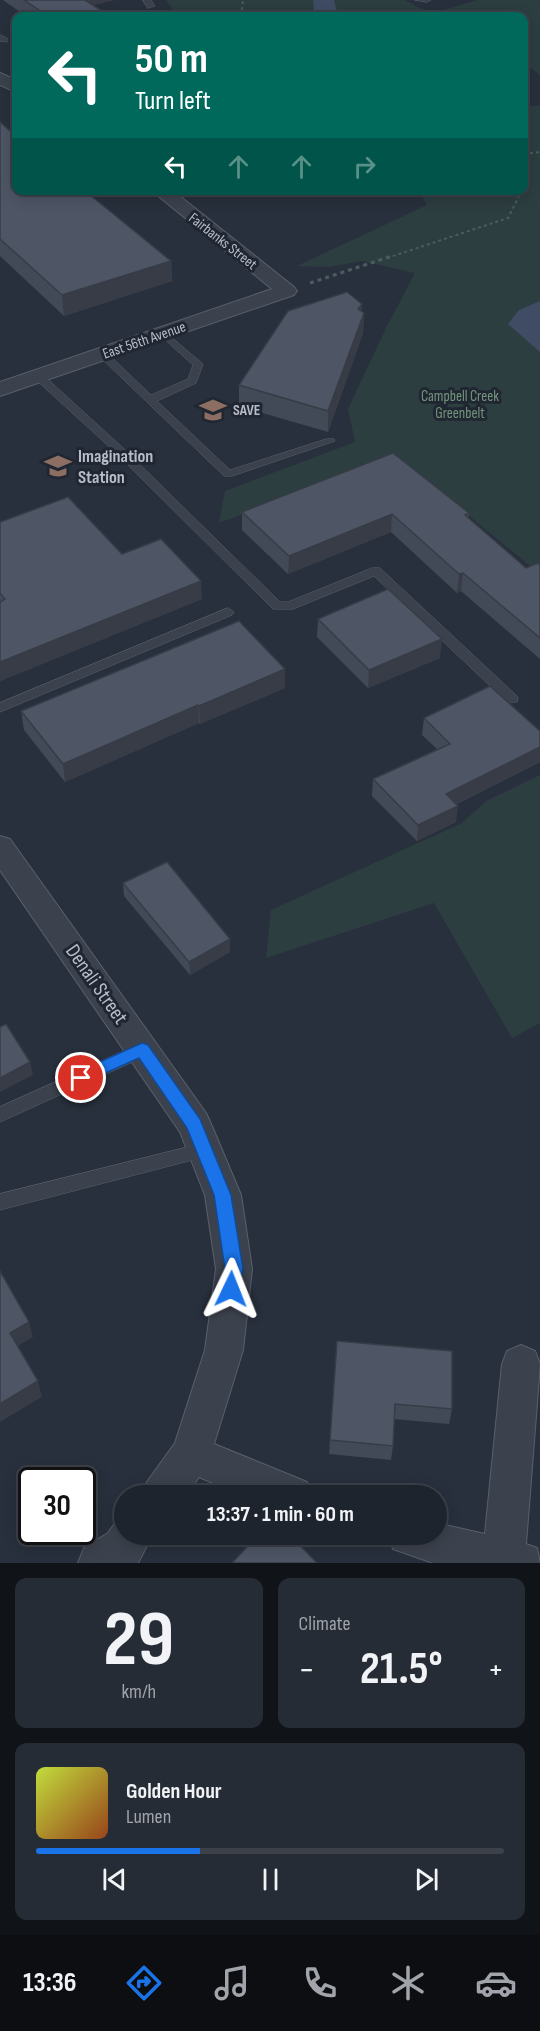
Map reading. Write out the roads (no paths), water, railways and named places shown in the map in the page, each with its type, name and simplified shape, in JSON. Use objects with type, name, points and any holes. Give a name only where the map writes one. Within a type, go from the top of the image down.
[{"type":"street","name":"Fairbanks Street","points":[[166,195],[287,291]]},
{"type":"street","name":"East 56th Avenue","points":[[0,389],[287,291]]},
{"type":"street","name":"Denali Street","points":[[0,847],[194,1124],[223,1195],[234,1269],[224,1350],[191,1454],[169,1485]]},
{"type":"street","points":[[442,1545],[513,1561],[521,1364]]},
{"type":"street","points":[[191,1454],[266,1485]]},
{"type":"street","points":[[99,1563],[125,1545]]},
{"type":"lane","points":[[419,0],[427,0]]},
{"type":"lane","points":[[150,400],[192,381],[198,364],[164,334]]},
{"type":"lane","points":[[103,354],[228,474],[330,441]]},
{"type":"lane","points":[[39,376],[118,449],[277,606],[289,606],[376,571],[512,699]]},
{"type":"lane","points":[[0,708],[228,612]]},
{"type":"lane","points":[[0,1115],[142,1050]]},
{"type":"lane","points":[[0,1202],[204,1150]]},
{"type":"water","points":[[313,0],[334,0],[337,12],[315,12]]},
{"type":"water","points":[[540,301],[540,352],[508,324],[519,310]]},
{"type":"place","name":"SAVE","points":[[213,410]]},
{"type":"place","name":"Imagination Station","points":[[58,466]]},
{"type":"park label","name":"Campbell Creek Greenbelt","points":[[460,404]]}]
